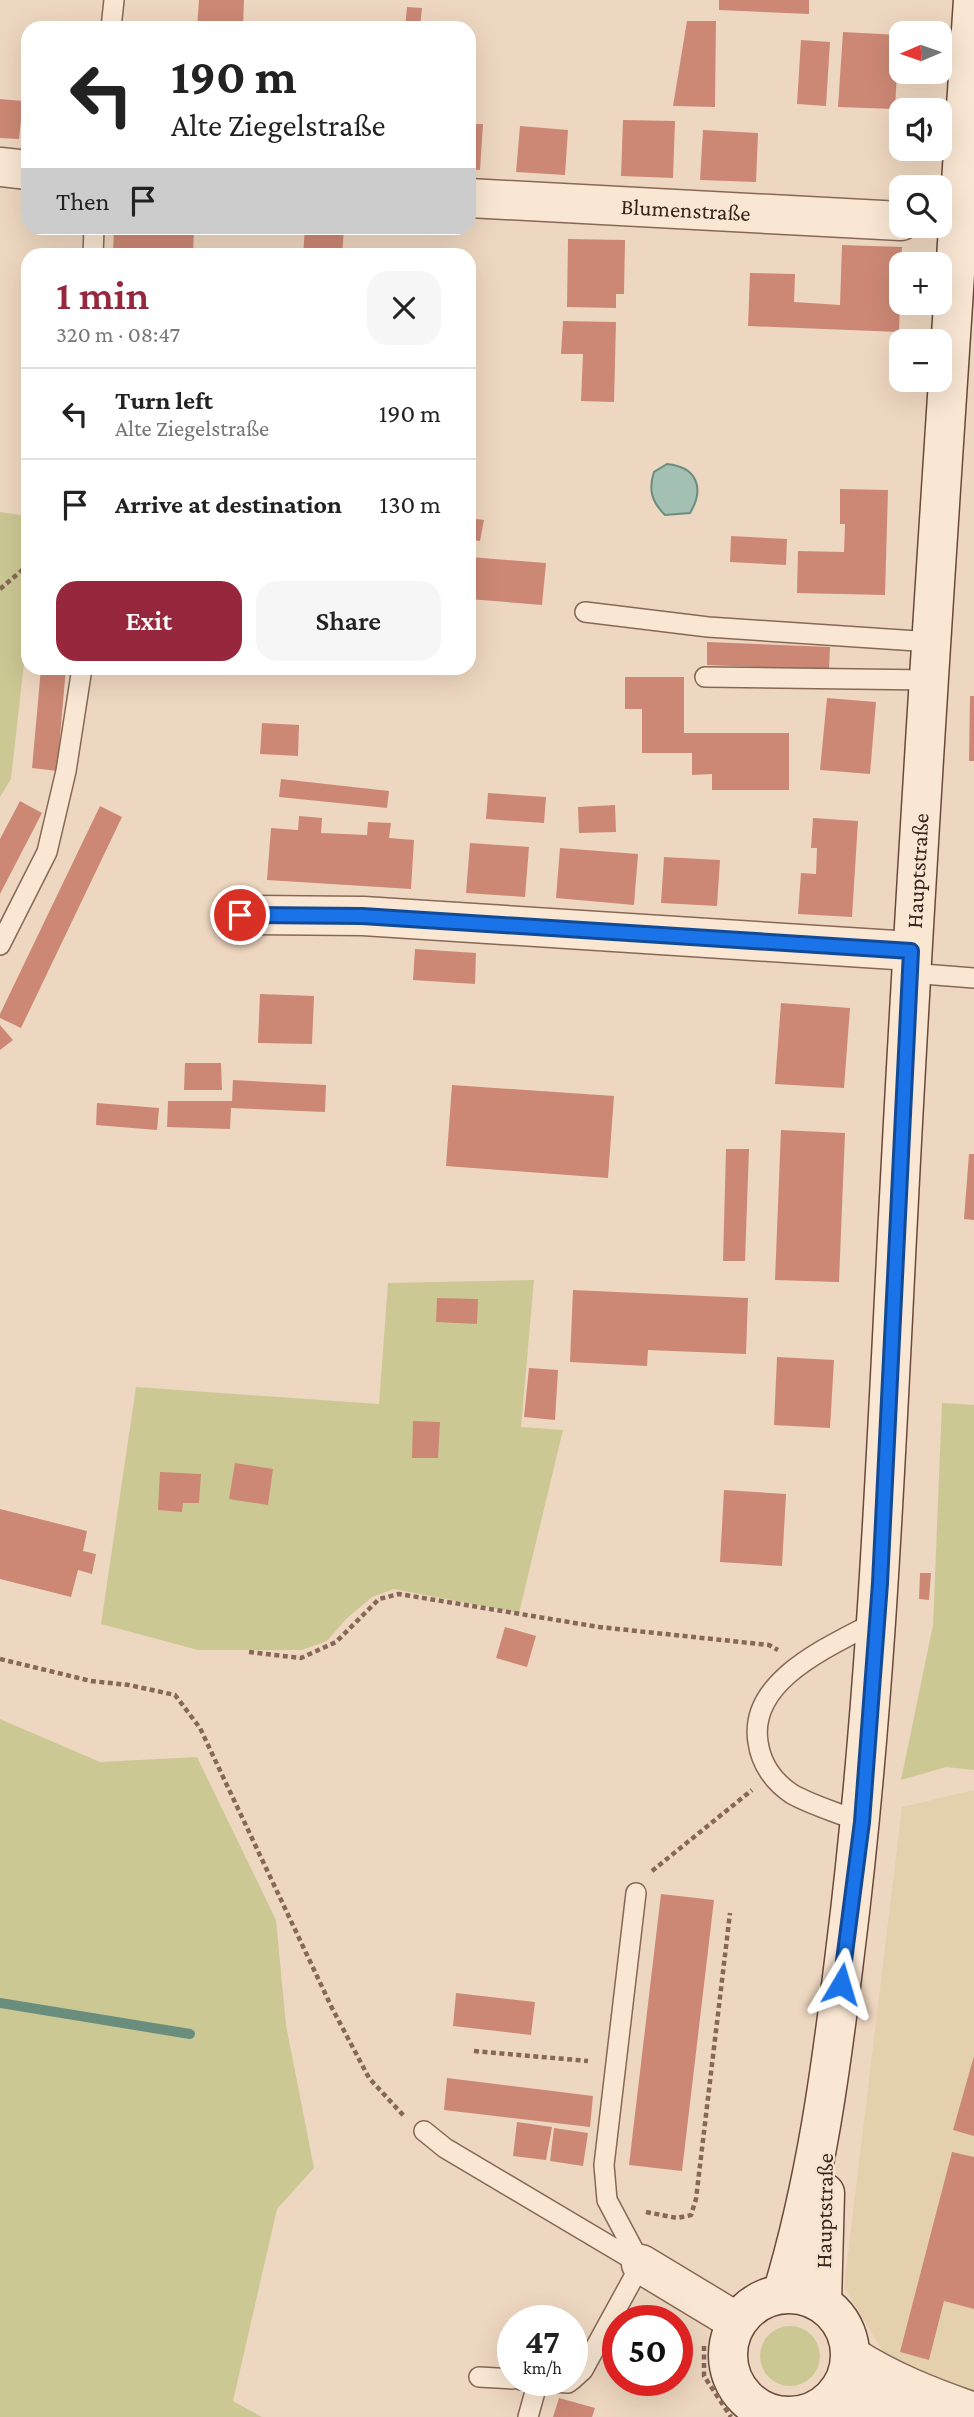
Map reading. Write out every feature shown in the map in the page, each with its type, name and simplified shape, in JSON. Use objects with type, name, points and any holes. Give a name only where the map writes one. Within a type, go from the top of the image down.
[{"type":"main road","name":"Hauptstraße","points":[[952,196],[974,0]]},
{"type":"main road","points":[[0,167],[21,169]]},
{"type":"main road","name":"Blumenstraße","points":[[476,198],[889,220]]},
{"type":"main road","name":"Hauptstraße","points":[[782,2294],[803,2220],[824,2120],[862,1822],[877,1621],[911,962],[932,642],[948,238]]},
{"type":"main road","points":[[240,915],[362,916],[911,962]]},
{"type":"main road","name":"Hauptstraße","points":[[822,2302],[824,2120]]},
{"type":"main road","points":[[641,2264],[721,2330],[728,2348],[728,2362],[748,2414],[787,2417],[812,2410],[882,2409],[937,2417]]},
{"type":"main road","points":[[721,2330],[756,2303],[782,2294],[809,2296],[832,2310],[846,2331],[851,2356],[846,2378],[812,2410]]},
{"type":"main road","points":[[851,2356],[878,2374],[915,2392],[974,2412]]},
{"type":"lane","points":[[112,21],[114,0]]},
{"type":"lane","points":[[584,612],[708,627],[932,642]]},
{"type":"lane","points":[[0,945],[47,852],[68,759],[81,675]]},
{"type":"lane","points":[[705,677],[929,680]]},
{"type":"lane","points":[[911,962],[974,978]]},
{"type":"lane","points":[[862,1822],[793,1794],[773,1777],[760,1758],[755,1727],[768,1698],[799,1663],[877,1621]]},
{"type":"lane","points":[[636,1893],[604,2165],[607,2200],[641,2264]]},
{"type":"lane","points":[[424,2131],[445,2148],[641,2264]]},
{"type":"lane","points":[[588,2361],[641,2264]]},
{"type":"lane","points":[[479,2377],[497,2378]]},
{"type":"lane","points":[[528,2417],[529,2396]]},
{"type":"path","points":[[0,589],[21,571]]},
{"type":"path","points":[[249,1651],[301,1658],[336,1642],[379,1599],[399,1594],[599,1627],[769,1645],[799,1663]]},
{"type":"path","points":[[0,1659],[91,1681],[129,1685],[175,1695],[200,1728],[332,2008],[369,2078],[403,2115],[424,2131]]},
{"type":"path","points":[[636,1893],[645,1877],[758,1786],[773,1777]]},
{"type":"path","points":[[614,2213],[640,2211],[677,2218],[691,2215],[698,2186],[730,1913]]},
{"type":"path","points":[[474,2051],[594,2062],[607,2065],[614,2072]]},
{"type":"path","points":[[721,2330],[704,2376],[748,2414]]},
{"type":"shaded area","points":[[667,464],[685,469],[695,480],[697,495],[690,513],[665,515],[654,500],[651,484],[654,472]]},
{"type":"shaded area","points":[[0,512],[21,515],[23,675],[11,779],[0,797]]},
{"type":"shaded area","points":[[534,1280],[521,1427],[563,1430],[519,1613],[394,1589],[372,1597],[346,1619],[327,1641],[302,1650],[198,1650],[101,1624],[136,1387],[379,1404],[388,1283]]},
{"type":"shaded area","points":[[942,1403],[974,1405],[974,1770],[946,1767],[901,1780],[933,1625]]},
{"type":"shaded area","points":[[0,1719],[100,1762],[197,1757],[276,1920],[286,2025],[314,2168],[277,2209],[233,2401],[262,2417],[0,2417]]},
{"type":"shaded area","points":[[974,1790],[974,2392],[890,2363],[844,2287],[902,1807]]},
{"type":"shaded area","points":[[784,2326],[796,2326],[815,2339],[820,2356],[818,2368],[807,2381],[796,2386],[784,2386],[765,2373],[760,2362],[760,2350],[773,2331]]},
{"type":"building","points":[[199,0],[244,0],[243,21],[198,21]]},
{"type":"building","points":[[719,0],[809,0],[809,14],[719,10]]},
{"type":"building","points":[[407,7],[422,8],[421,21],[406,21]]},
{"type":"building","points":[[687,21],[716,21],[715,107],[673,106]]},
{"type":"building","points":[[843,32],[889,34],[889,84],[896,84],[896,98],[889,98],[889,109],[838,107]]},
{"type":"building","points":[[801,40],[830,42],[826,106],[797,104]]},
{"type":"building","points":[[0,99],[21,101],[19,139],[0,138]]},
{"type":"building","points":[[623,120],[675,121],[673,178],[621,176]]},
{"type":"building","points":[[476,124],[483,124],[480,170],[476,170]]},
{"type":"building","points":[[520,126],[568,130],[565,175],[516,172]]},
{"type":"building","points":[[703,130],[758,133],[756,182],[700,180]]},
{"type":"building","points":[[114,235],[194,235],[193,248],[113,248]]},
{"type":"building","points":[[304,235],[344,235],[343,248],[304,248]]},
{"type":"building","points":[[568,239],[625,240],[624,294],[616,294],[616,308],[567,307]]},
{"type":"building","points":[[842,245],[902,247],[902,252],[889,252],[889,315],[900,315],[899,329],[889,329],[889,332],[748,326],[750,273],[795,274],[794,302],[840,305]]},
{"type":"building","points":[[563,321],[616,322],[614,402],[581,401],[583,354],[561,354]]},
{"type":"building","points":[[840,489],[888,490],[885,595],[797,593],[798,551],[844,552],[845,524],[840,524]]},
{"type":"building","points":[[476,519],[484,520],[480,541],[476,541]]},
{"type":"building","points":[[731,536],[787,539],[786,565],[730,562]]},
{"type":"building","points":[[476,557],[546,563],[542,605],[476,600]]},
{"type":"building","points":[[707,642],[830,647],[829,670],[707,665]]},
{"type":"building","points":[[40,675],[65,675],[57,771],[32,768]]},
{"type":"building","points":[[625,677],[684,677],[684,733],[789,733],[789,790],[712,790],[712,774],[692,775],[692,753],[642,753],[642,709],[625,709]]},
{"type":"building","points":[[970,696],[974,696],[974,761],[969,761]]},
{"type":"building","points":[[827,698],[876,702],[870,774],[820,770]]},
{"type":"building","points":[[262,723],[299,725],[298,756],[260,754]]},
{"type":"building","points":[[281,779],[389,791],[387,808],[279,797]]},
{"type":"building","points":[[488,793],[546,797],[544,823],[486,819]]},
{"type":"building","points":[[20,801],[42,813],[0,894],[0,839]]},
{"type":"building","points":[[615,805],[616,832],[579,833],[578,807]]},
{"type":"building","points":[[100,806],[122,817],[21,1028],[0,1018],[0,1014]]},
{"type":"building","points":[[299,816],[322,818],[321,833],[367,835],[368,822],[391,823],[389,838],[414,840],[411,889],[267,880],[271,828],[298,830]]},
{"type":"building","points":[[813,818],[858,821],[852,917],[798,914],[801,873],[816,874],[817,848],[811,848]]},
{"type":"building","points":[[470,843],[529,847],[525,897],[466,893]]},
{"type":"building","points":[[560,848],[638,854],[634,905],[556,898]]},
{"type":"building","points":[[664,857],[720,860],[717,906],[661,903]]},
{"type":"building","points":[[415,949],[476,953],[475,984],[413,980]]},
{"type":"building","points":[[260,994],[314,996],[312,1044],[258,1043]]},
{"type":"building","points":[[781,1003],[850,1008],[844,1088],[775,1084]]},
{"type":"building","points":[[0,1025],[13,1040],[0,1050]]},
{"type":"building","points":[[185,1063],[221,1063],[222,1090],[184,1090]]},
{"type":"building","points":[[233,1080],[326,1085],[325,1112],[231,1108],[230,1129],[167,1127],[168,1101],[232,1101]]},
{"type":"building","points":[[452,1085],[614,1096],[608,1178],[446,1166]]},
{"type":"building","points":[[97,1103],[159,1108],[157,1130],[96,1125]]},
{"type":"building","points":[[781,1130],[845,1133],[839,1282],[775,1280]]},
{"type":"building","points":[[726,1149],[749,1149],[745,1261],[723,1261]]},
{"type":"building","points":[[969,1154],[974,1154],[974,1220],[964,1219]]},
{"type":"building","points":[[573,1290],[748,1298],[746,1354],[648,1350],[647,1366],[570,1362]]},
{"type":"building","points":[[437,1298],[478,1299],[477,1324],[436,1322]]},
{"type":"building","points":[[777,1357],[834,1360],[830,1428],[774,1425]]},
{"type":"building","points":[[529,1368],[558,1370],[555,1420],[524,1417]]},
{"type":"building","points":[[413,1421],[440,1422],[438,1458],[412,1458]]},
{"type":"building","points":[[235,1463],[273,1469],[268,1505],[229,1499]]},
{"type":"building","points":[[160,1472],[201,1474],[199,1503],[183,1503],[182,1512],[158,1510]]},
{"type":"building","points":[[724,1490],[786,1494],[782,1566],[720,1562]]},
{"type":"building","points":[[0,1509],[87,1531],[83,1551],[96,1554],[92,1574],[78,1570],[71,1597],[0,1579]]},
{"type":"building","points":[[920,1573],[931,1573],[929,1600],[919,1599]]},
{"type":"building","points":[[505,1627],[536,1636],[527,1667],[496,1658]]},
{"type":"building","points":[[661,1894],[714,1900],[682,2171],[629,2165]]},
{"type":"building","points":[[456,1993],[535,2002],[531,2035],[453,2026]]},
{"type":"building","points":[[974,2056],[974,2136],[953,2130]]},
{"type":"building","points":[[447,2078],[593,2096],[590,2127],[444,2110]]},
{"type":"building","points":[[517,2122],[552,2127],[546,2160],[513,2156]]},
{"type":"building","points":[[554,2128],[588,2133],[583,2166],[550,2161]]},
{"type":"building","points":[[952,2152],[974,2157],[974,2309],[944,2301],[929,2360],[900,2352]]},
{"type":"building","points":[[559,2398],[595,2408],[592,2417],[553,2417]]},
{"type":"waterway","points":[[0,2003],[190,2034]]},
{"type":"route","points":[[240,915],[362,916],[911,951],[880,1583],[862,1822],[841,1984]]}]
